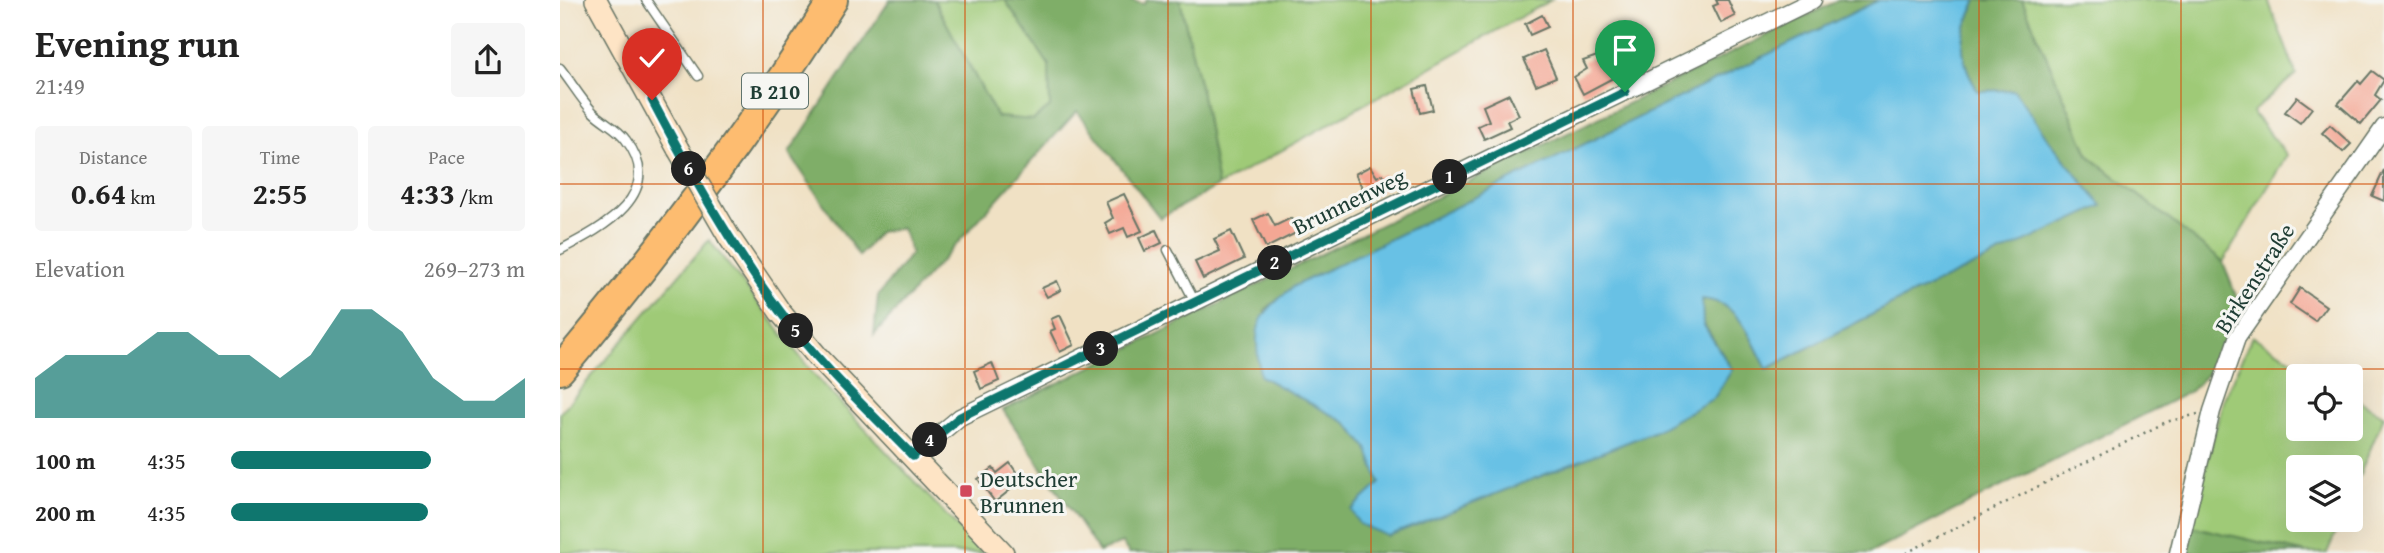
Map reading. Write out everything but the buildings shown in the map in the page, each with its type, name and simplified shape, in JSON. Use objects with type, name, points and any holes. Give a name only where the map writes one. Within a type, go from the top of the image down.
[{"type":"highway","name":"B 210","points":[[560,370],[641,273],[725,163],[833,0]]},
{"type":"street","points":[[596,0],[729,237],[780,312],[817,356],[1003,553]]},
{"type":"street","name":"Brunnenweg","points":[[913,456],[960,417],[1813,0]]},
{"type":"street","name":"Birkenstraße","points":[[2178,553],[2211,411],[2237,338],[2384,127]]},
{"type":"lane","points":[[646,0],[698,76]]},
{"type":"lane","points":[[560,68],[593,112],[626,138],[637,158],[639,179],[634,194],[607,225],[560,250]]},
{"type":"lane","points":[[1168,250],[1195,302]]},
{"type":"path","points":[[1906,553],[2166,422],[2211,411]]},
{"type":"green space","points":[[890,0],[934,0],[997,117],[1033,120],[1050,107],[1049,65],[1005,0],[1127,0],[1144,4],[1147,0],[1180,0],[1203,100],[1218,186],[1160,218],[1077,111],[874,335],[878,296],[911,253],[902,228],[879,232],[859,256],[789,153]]},
{"type":"green space","points":[[934,0],[1005,0],[1049,65],[1050,107],[1033,120],[997,117]]},
{"type":"green space","points":[[1180,0],[1551,0],[1218,186],[1203,100]]},
{"type":"green space","points":[[1839,0],[1879,0],[1294,286],[1265,310],[1260,376],[1347,423],[1367,448],[1380,483],[1351,510],[1388,536],[1653,432],[1714,398],[1732,369],[1703,323],[1702,299],[1727,307],[1736,315],[1768,369],[1902,299],[2102,206],[2048,139],[2014,90],[1978,91],[1966,67],[1963,46],[1967,24],[1977,0],[2022,0],[2089,156],[2223,262],[2244,317],[2211,370],[2191,391],[1870,553],[1129,553],[1122,543],[1099,552],[1003,410]]},
{"type":"green space","points":[[2022,0],[2268,0],[2296,74],[2252,112],[2287,155],[2223,262],[2089,156]]},
{"type":"green space","points":[[709,240],[816,377],[982,553],[560,553],[560,413]]},
{"type":"green space","points":[[2252,336],[2299,364],[2286,364],[2286,441],[2363,441],[2363,403],[2384,416],[2363,467],[2363,455],[2286,455],[2286,532],[2336,532],[2327,553],[2306,553],[2190,526],[2223,401]]},
{"type":"green space","points":[[2190,526],[2306,553],[2184,553]]},
{"type":"water","points":[[1879,0],[1977,0],[1967,24],[1963,46],[1966,67],[1978,91],[2014,90],[2048,139],[2102,206],[1902,299],[1767,369],[1749,334],[1735,315],[1726,307],[1702,299],[1703,324],[1732,370],[1714,398],[1653,432],[1388,536],[1359,524],[1351,510],[1380,483],[1367,448],[1347,423],[1260,376],[1257,334],[1259,324],[1271,307],[1294,286]]},
{"type":"place","name":"Deutscher Brunnen","points":[[966,491]]},
{"type":"route","points":[[652,100],[729,237],[780,312],[817,356],[913,456],[960,417],[1625,92]]}]
